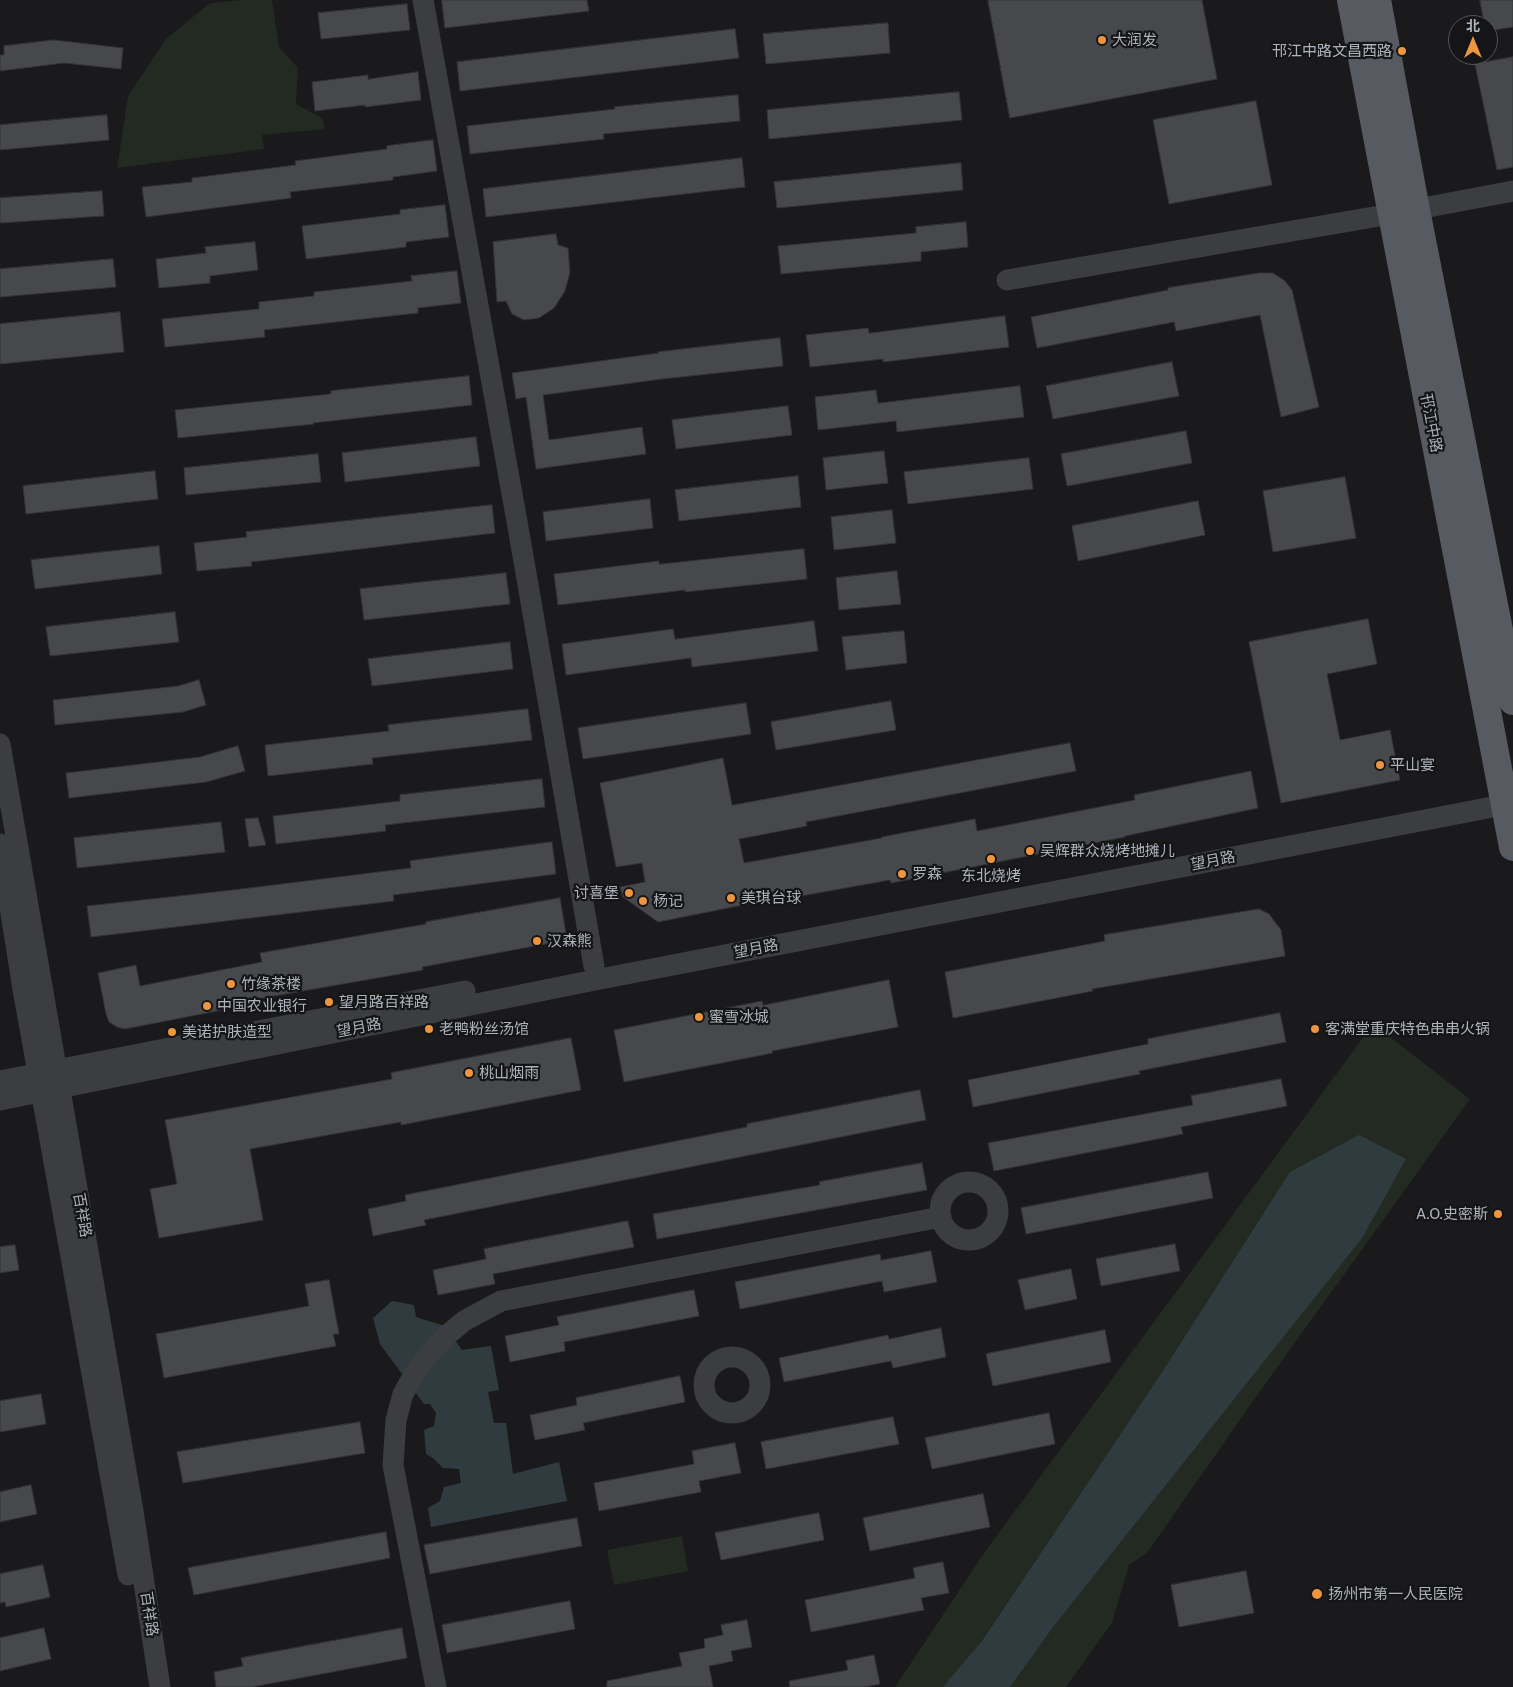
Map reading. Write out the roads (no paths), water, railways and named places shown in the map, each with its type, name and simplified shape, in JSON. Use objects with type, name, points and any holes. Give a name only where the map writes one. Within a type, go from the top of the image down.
[{"type":"main road","name":"邗江中路","points":[[1350,0],[1403,212],[1513,700]]},
{"type":"main road","name":"邗江中路","points":[[1376,0],[1403,212],[1508,797],[1513,847]]},
{"type":"street","points":[[423,0],[518,527],[594,966]]},
{"type":"street","points":[[1007,280],[1403,212],[1513,191]]},
{"type":"street","name":"百祥路","points":[[0,744],[49,1081],[146,1687]]},
{"type":"street","name":"望月路","points":[[0,1100],[49,1081],[594,966],[1508,797]]},
{"type":"street","name":"望月路","points":[[0,1081],[49,1081],[595,980],[1508,797]]},
{"type":"street","name":"百祥路","points":[[0,844],[49,1081],[133,1512],[160,1687]]},
{"type":"street","points":[[436,1687],[393,1465],[396,1420],[403,1394],[415,1373],[446,1336],[464,1322],[501,1301],[941,1217]]},
{"type":"place","name":"大润发","points":[[1102,40]]},
{"type":"place","name":"邗江中路文昌西路","points":[[1402,51]]},
{"type":"place","name":"平山宴","points":[[1380,765]]},
{"type":"place","name":"吴辉群众烧烤地摊儿","points":[[1030,851]]},
{"type":"place","name":"东北烧烤","points":[[991,859]]},
{"type":"place","name":"罗森","points":[[902,874]]},
{"type":"place","name":"讨喜堡","points":[[629,893]]},
{"type":"place","name":"美琪台球","points":[[731,898]]},
{"type":"place","name":"杨记","points":[[643,901]]},
{"type":"place","name":"汉森熊","points":[[537,941]]},
{"type":"place","name":"竹缘茶楼","points":[[231,984]]},
{"type":"place","name":"望月路百祥路","points":[[329,1002]]},
{"type":"place","name":"中国农业银行","points":[[207,1006]]},
{"type":"place","name":"蜜雪冰城","points":[[699,1017]]},
{"type":"place","name":"老鸭粉丝汤馆","points":[[429,1029]]},
{"type":"place","name":"客满堂重庆特色串串火锅","points":[[1315,1029]]},
{"type":"place","name":"美诺护肤造型","points":[[172,1032]]},
{"type":"place","name":"桃山烟雨","points":[[469,1073]]},
{"type":"place","name":"A.O.史密斯","points":[[1498,1214]]},
{"type":"place","name":"扬州市第一人民医院","points":[[1317,1594]]}]
